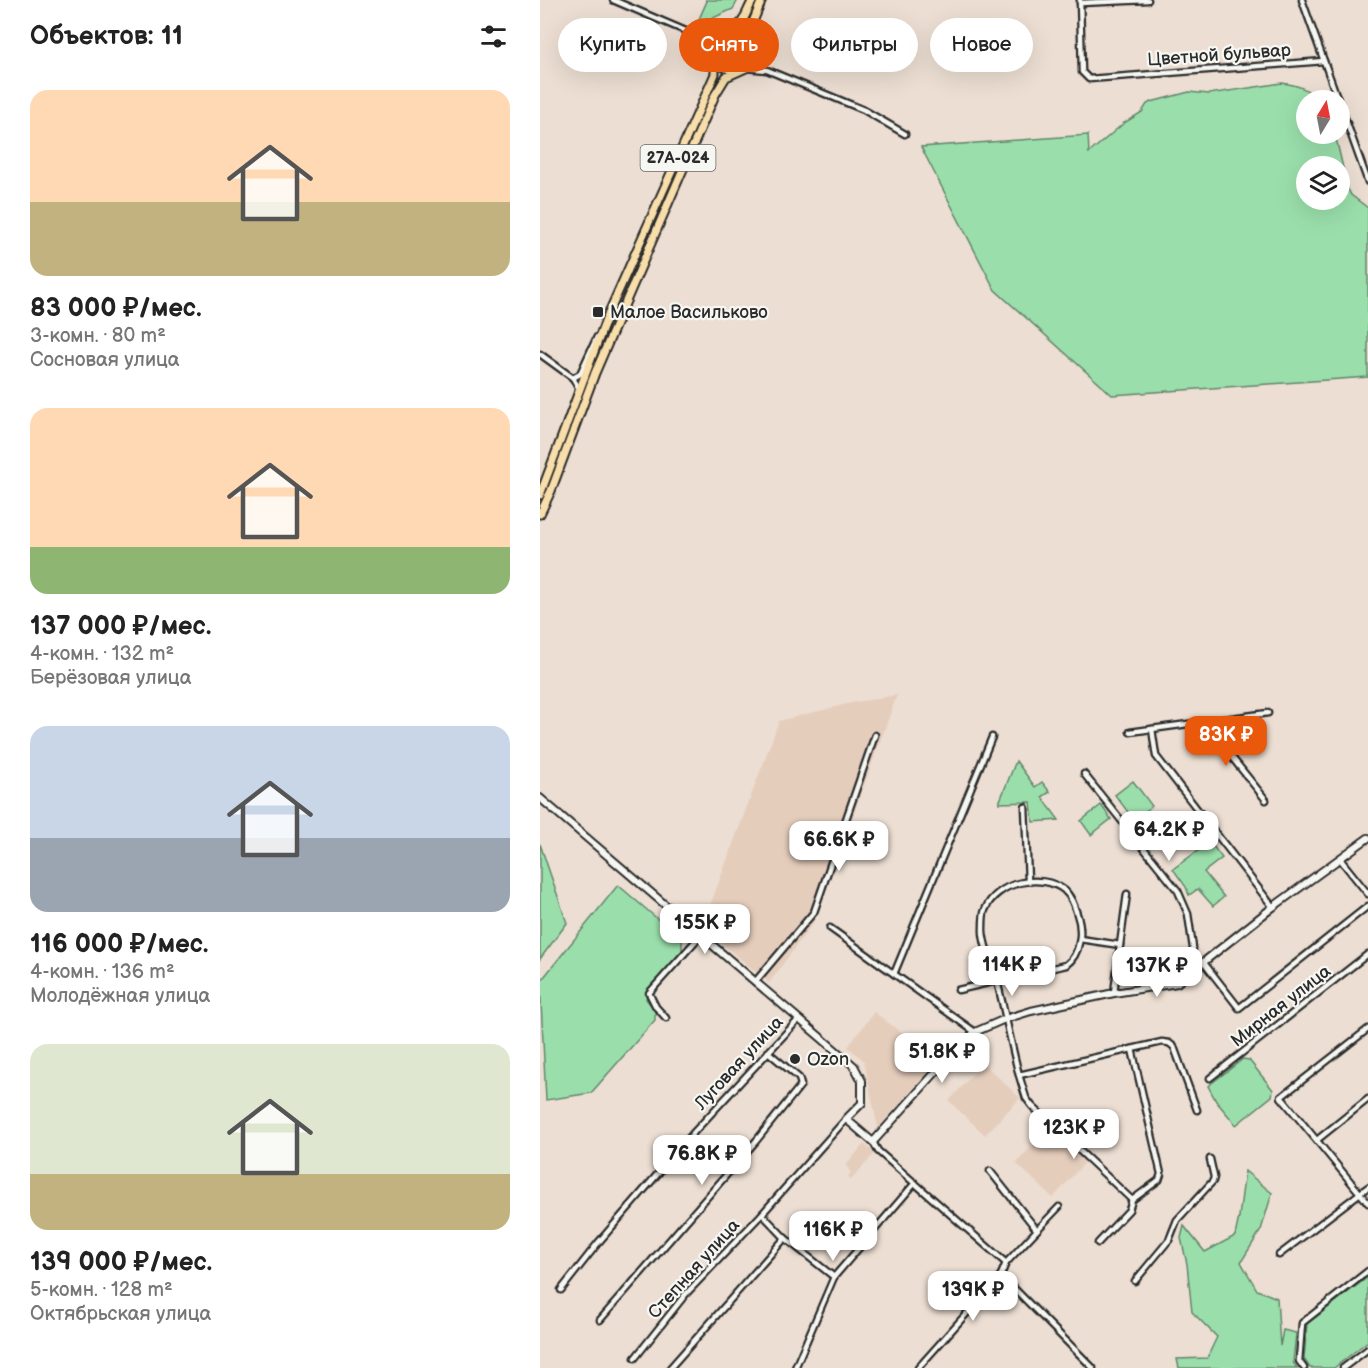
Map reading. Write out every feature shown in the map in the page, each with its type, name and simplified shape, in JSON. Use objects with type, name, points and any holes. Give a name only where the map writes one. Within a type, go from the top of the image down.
[{"type":"main road","points":[[743,18],[753,0]]},
{"type":"main road","points":[[753,18],[762,0]]},
{"type":"main road","name":"27А-024","points":[[540,495],[600,334],[715,72]]},
{"type":"main road","name":"27А-024","points":[[540,514],[556,480],[591,383],[715,95],[726,77],[735,72]]},
{"type":"street","points":[[613,0],[679,28]]},
{"type":"street","points":[[1080,1],[1148,0]]},
{"type":"street","points":[[1302,0],[1335,90]]},
{"type":"street","name":"Цветной бульвар","points":[[1080,1],[1082,72],[1089,79],[1324,61]]},
{"type":"street","points":[[771,72],[864,110],[905,134]]},
{"type":"street","points":[[1350,132],[1368,182]]},
{"type":"street","points":[[573,378],[580,374],[594,341],[600,334]]},
{"type":"street","points":[[540,354],[573,378],[579,389]]},
{"type":"street","points":[[1131,732],[1268,713]]},
{"type":"street","points":[[1215,722],[1218,740],[1266,800]]},
{"type":"street","points":[[1152,729],[1156,756],[1273,907]]},
{"type":"street","points":[[755,982],[814,912],[875,735]]},
{"type":"street","points":[[894,974],[992,737]]},
{"type":"street","points":[[1084,774],[1178,891],[1188,914],[1193,948],[1190,974]]},
{"type":"street","points":[[540,798],[854,1066],[862,1081],[862,1103],[846,1119],[873,1142],[878,1151],[1006,1263]]},
{"type":"street","points":[[1024,807],[1028,881]]},
{"type":"street","points":[[873,1142],[952,1054],[975,1032],[1005,1019],[1114,993],[1177,983],[1273,907],[1368,838]]},
{"type":"street","points":[[1340,859],[1368,894]]},
{"type":"street","points":[[958,990],[997,980],[1066,964],[1072,961],[1080,939],[1079,920],[1074,903],[1065,891],[1050,882],[1028,881],[997,894],[985,910],[982,931],[997,980],[1026,1098],[1132,1200]]},
{"type":"street","points":[[1114,993],[1127,894]]},
{"type":"street","points":[[1204,963],[1239,1008],[1368,906]]},
{"type":"street","points":[[830,928],[975,1032]]},
{"type":"street","points":[[666,1018],[656,1007],[649,993],[700,936]]},
{"type":"street","points":[[1080,939],[1120,945]]},
{"type":"street","name":"Мирная улица","points":[[1210,1078],[1368,954]]},
{"type":"street","name":"Луговая улица","points":[[561,1290],[598,1243],[695,1131],[799,1020]]},
{"type":"street","points":[[1368,1029],[1281,1097],[1368,1203]]},
{"type":"street","points":[[1019,1075],[1162,1042],[1169,1043],[1174,1047],[1197,1110]]},
{"type":"street","points":[[1098,1243],[1129,1210],[1132,1200],[1159,1180],[1161,1174],[1132,1049]]},
{"type":"street","points":[[600,1320],[756,1141],[801,1085],[799,1078],[768,1053]]},
{"type":"street","points":[[1317,1140],[1368,1099]]},
{"type":"street","name":"Степная улица","points":[[635,1358],[685,1295],[762,1214],[846,1119]]},
{"type":"street","points":[[1135,1281],[1168,1240],[1177,1220],[1213,1181],[1210,1159]]},
{"type":"street","points":[[990,1171],[1037,1230]]},
{"type":"street","points":[[795,1368],[834,1277],[915,1183]]},
{"type":"street","points":[[1279,1255],[1368,1187]]},
{"type":"street","points":[[918,1368],[1001,1275],[1006,1263],[1059,1208]]},
{"type":"street","points":[[762,1214],[785,1238],[834,1277]]},
{"type":"street","points":[[670,1368],[785,1238]]},
{"type":"street","points":[[1304,1368],[1299,1361],[1302,1323],[1368,1271]]},
{"type":"street","points":[[1001,1275],[1093,1368]]},
{"type":"street","points":[[1343,1368],[1368,1348]]},
{"type":"shaded area","points":[[897,695],[815,920],[769,983],[702,927],[779,721],[851,703]]},
{"type":"shaded area","points":[[874,1012],[919,1046],[914,1052],[933,1067],[878,1128],[864,1061],[848,1047]]},
{"type":"shaded area","points":[[983,1063],[1020,1098],[985,1135],[949,1101]]},
{"type":"shaded area","points":[[1051,1126],[1087,1160],[1053,1198],[1016,1163]]},
{"type":"shaded area","points":[[864,1144],[875,1153],[851,1180],[848,1176],[851,1173],[846,1165]]},
{"type":"green space","points":[[705,0],[738,0],[733,9],[713,18],[700,18],[707,1]]},
{"type":"green space","points":[[1282,83],[1306,90],[1296,90],[1296,144],[1337,144],[1340,156],[1296,156],[1296,210],[1350,210],[1350,193],[1368,208],[1368,377],[1112,395],[995,290],[921,147],[1088,135],[1089,153],[1124,123],[1142,112],[1147,104],[1189,92],[1209,94]]},
{"type":"green space","points":[[1016,761],[1035,787],[1042,782],[1050,792],[1042,797],[1059,820],[1033,822],[1031,802],[999,803]]},
{"type":"green space","points":[[1133,781],[1152,806],[1134,820],[1115,795]]},
{"type":"green space","points":[[1101,805],[1111,819],[1091,835],[1081,821]]},
{"type":"green space","points":[[1210,842],[1222,858],[1204,872],[1224,897],[1213,906],[1198,889],[1189,895],[1173,869]]},
{"type":"green space","points":[[540,844],[567,923],[540,959]]},
{"type":"green space","points":[[618,885],[682,940],[682,951],[648,990],[646,999],[655,1010],[655,1020],[591,1093],[546,1100],[540,982]]},
{"type":"green space","points":[[1243,1059],[1249,1060],[1273,1090],[1272,1096],[1236,1125],[1216,1101],[1208,1086]]},
{"type":"green space","points":[[1245,1171],[1272,1193],[1261,1230],[1241,1262],[1257,1290],[1277,1298],[1280,1346],[1283,1330],[1296,1333],[1293,1362],[1297,1368],[1179,1368],[1177,1359],[1207,1358],[1217,1337],[1192,1312],[1187,1264],[1181,1238],[1184,1226],[1205,1252],[1235,1236]]},
{"type":"green space","points":[[1368,1277],[1368,1341],[1334,1368],[1310,1368],[1304,1359],[1307,1324]]},
{"type":"place","name":"Малое Васильково","points":[[598,312]]},
{"type":"place","name":"Ozon","points":[[795,1059]]}]
